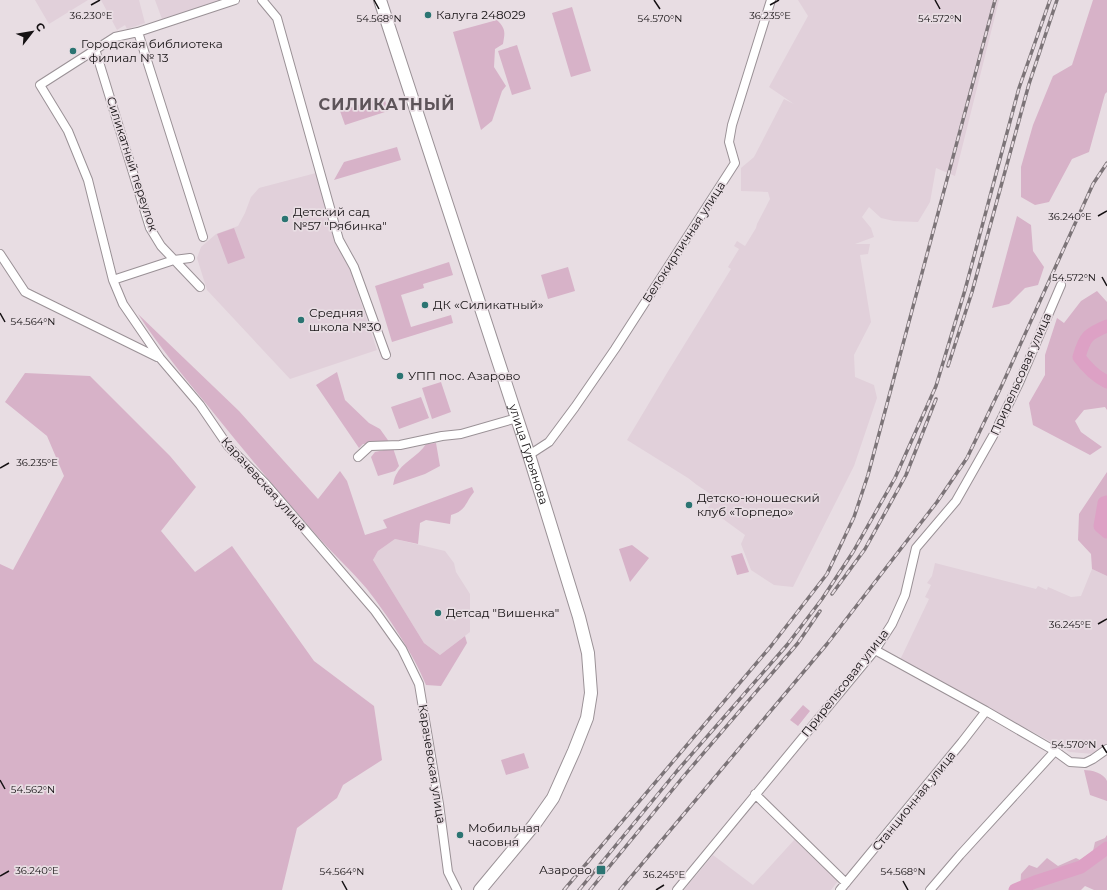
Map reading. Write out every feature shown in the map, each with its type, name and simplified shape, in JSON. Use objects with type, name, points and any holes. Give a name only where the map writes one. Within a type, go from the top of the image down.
[{"type":"street","points":[[95,49],[115,37],[138,32],[235,0]]},
{"type":"street","points":[[262,0],[277,18],[339,240],[354,267],[386,355]]},
{"type":"street","name":"улица Гурьянова","points":[[380,0],[529,455],[579,617],[588,653],[591,693],[587,718],[553,798],[534,825],[480,890]]},
{"type":"street","name":"Белокирпичная улица","points":[[529,455],[549,442],[574,407],[614,349],[735,163],[729,142],[732,125],[771,0]]},
{"type":"street","points":[[138,32],[203,237]]},
{"type":"street","name":"Карачевская улица","points":[[95,49],[40,85],[68,131],[88,180],[113,280],[123,304],[160,358],[200,405],[228,446],[265,483],[375,611],[402,649],[419,684],[440,804],[448,872],[457,890]]},
{"type":"street","name":"Силикатный переулок","points":[[95,49],[150,228],[161,246],[200,287]]},
{"type":"street","points":[[0,254],[25,292],[160,358]]},
{"type":"street","points":[[113,280],[174,260],[190,258]]},
{"type":"street","name":"Прирельсовая улица","points":[[677,890],[875,650],[892,624],[905,594],[916,548],[956,501],[994,434],[1019,383],[1060,285]]},
{"type":"street","points":[[358,457],[370,446],[400,444],[461,434],[517,418]]},
{"type":"street","points":[[875,650],[986,711],[1055,751],[1070,762],[1084,763],[1093,759],[1107,749]]},
{"type":"street","name":"Станционная улица","points":[[840,890],[986,711]]},
{"type":"street","points":[[930,890],[1055,751]]},
{"type":"street","points":[[755,794],[846,883]]},
{"type":"shaded area","points":[[35,0],[88,0],[49,24]]},
{"type":"shaded area","points":[[101,0],[139,0],[145,23],[127,29],[125,25],[117,30]]},
{"type":"shaded area","points":[[155,0],[225,0],[162,19]]},
{"type":"shaded area","points":[[798,0],[999,0],[955,176],[936,168],[930,202],[918,222],[894,221],[881,218],[869,207],[862,217],[871,228],[874,237],[855,244],[870,244],[868,254],[860,255],[871,322],[854,355],[855,377],[874,385],[877,398],[854,466],[793,587],[774,585],[751,570],[741,544],[745,535],[708,508],[715,497],[688,478],[627,440],[731,269],[728,267],[739,249],[734,246],[737,241],[745,246],[756,228],[770,199],[768,192],[741,191],[741,168],[754,157],[784,99],[794,104],[769,87],[808,16]]},
{"type":"shaded area","points":[[1093,0],[1107,0],[1107,92],[1105,94],[1089,152],[1072,159],[1049,202],[1035,205],[1021,197],[1021,167],[1033,125],[1053,76],[1072,65]]},
{"type":"shaded area","points":[[572,7],[591,71],[571,77],[552,13]]},
{"type":"shaded area","points":[[497,20],[503,28],[504,36],[503,44],[495,49],[494,67],[506,86],[502,91],[492,121],[481,130],[453,32]]},
{"type":"shaded area","points":[[517,45],[531,89],[512,95],[498,51]]},
{"type":"shaded area","points":[[384,97],[388,111],[345,125],[340,111]]},
{"type":"shaded area","points":[[397,147],[401,160],[334,180],[344,162]]},
{"type":"shaded area","name":"Средняя школа №30","points":[[316,173],[334,240],[349,267],[377,350],[290,379],[207,290],[197,258],[201,247],[216,234],[238,226],[251,197],[259,188]]},
{"type":"shaded area","points":[[1017,216],[1031,225],[1033,251],[1044,267],[1038,285],[1025,288],[1009,304],[992,308]]},
{"type":"shaded area","points":[[234,228],[245,258],[228,264],[217,234]]},
{"type":"shaded area","points":[[449,262],[453,275],[423,284],[424,288],[401,295],[411,327],[451,315],[453,323],[392,342],[375,286]]},
{"type":"shaded area","points":[[568,267],[575,291],[548,299],[541,275]]},
{"type":"shaded area","points":[[1097,291],[1107,302],[1107,410],[1105,407],[1084,410],[1075,421],[1081,432],[1102,447],[1090,455],[1033,425],[1029,403],[1045,375],[1045,355],[1057,318],[1064,323],[1081,301]]},
{"type":"shaded area","points":[[138,314],[239,411],[318,499],[340,471],[347,481],[365,535],[387,528],[383,520],[472,487],[474,492],[460,511],[451,515],[450,524],[426,520],[420,523],[418,544],[395,539],[378,551],[373,560],[424,643],[440,655],[465,636],[467,643],[441,686],[426,685],[400,635],[367,589],[319,538],[249,456],[189,383],[154,338]]},
{"type":"shaded area","points":[[337,372],[345,400],[369,423],[380,429],[390,443],[363,444],[359,448],[316,385]]},
{"type":"shaded area","points":[[25,373],[90,376],[170,456],[196,487],[161,531],[195,572],[232,546],[314,661],[374,706],[382,760],[343,785],[337,798],[297,828],[282,890],[0,890],[0,564],[13,570],[64,476],[47,436],[5,402]]},
{"type":"shaded area","points":[[441,382],[451,412],[432,419],[422,388]]},
{"type":"shaded area","points":[[421,397],[429,418],[399,429],[391,407]]},
{"type":"shaded area","points":[[436,443],[440,466],[425,474],[393,485],[395,476],[402,466],[423,449],[426,444]]},
{"type":"shaded area","points":[[393,448],[399,466],[395,471],[378,476],[371,457],[375,452]]},
{"type":"shaded area","points":[[1107,472],[1107,576],[1092,569],[1091,554],[1078,540],[1079,514]]},
{"type":"shaded area","name":"Детсад \"Вишенка\"","points":[[395,539],[445,551],[454,563],[456,572],[470,594],[470,632],[440,655],[424,643],[373,560],[378,551]]},
{"type":"shaded area","points":[[632,545],[649,558],[630,582],[619,549]]},
{"type":"shaded area","points":[[742,553],[749,572],[737,575],[731,556]]},
{"type":"shaded area","points":[[935,563],[1036,589],[1038,586],[1047,590],[1048,587],[1071,597],[1081,596],[1092,569],[1107,576],[1107,745],[1094,754],[1070,752],[900,660],[929,599],[925,597],[931,585],[927,583],[932,576]]},
{"type":"shaded area","points":[[803,705],[810,711],[798,726],[790,720]]},
{"type":"shaded area","points":[[524,753],[529,768],[506,775],[501,760]]},
{"type":"shaded area","points":[[1084,770],[1097,772],[1105,778],[1107,781],[1107,801],[1090,795]]},
{"type":"shaded area","points":[[1107,835],[1107,890],[1094,890],[1085,886],[1081,890],[1020,890],[1021,874],[1029,865],[1037,868],[1047,858],[1058,866],[1076,858],[1080,860],[1093,851],[1095,842],[1105,838]]},
{"type":"shaded area","points":[[795,839],[835,876],[838,881],[831,890],[684,890],[713,855],[753,885]]},
{"type":"waterway","points":[[1107,326],[1095,331],[1085,340],[1079,357],[1085,365],[1107,382]]},
{"type":"waterway","points":[[1107,502],[1104,503],[1100,526],[1107,532]]},
{"type":"waterway","points":[[1015,890],[1081,867],[1107,848]]},
{"type":"railway","points":[[564,890],[771,646],[827,574],[854,517],[868,475],[995,0]]},
{"type":"railway","points":[[579,890],[677,771],[787,645],[822,599],[853,552],[895,478],[936,386],[965,290],[1019,88],[1050,0]]},
{"type":"railway","points":[[948,366],[972,292],[1029,84],[1057,0]]},
{"type":"railway","points":[[620,890],[827,644],[937,502],[967,458],[1002,385],[1093,184],[1107,163]]},
{"type":"railway","points":[[832,594],[865,549],[906,475],[936,399]]},
{"type":"railway","points":[[590,890],[683,777],[798,643],[820,611]]},
{"type":"place","name":"Калуга 248029","points":[[428,15]]},
{"type":"place","name":"Городская библиотека - филиал № 13","points":[[73,51]]},
{"type":"place","name":"Детский сад №57 \"Рябинка\"","points":[[285,219]]},
{"type":"place","name":"ДК «Силикатный»","points":[[425,305]]},
{"type":"place","name":"Средняя школа №30","points":[[301,320]]},
{"type":"place","name":"УПП пос. Азарово","points":[[400,376]]},
{"type":"place","name":"Детско-юношеский клуб «Торпедо»","points":[[689,505]]},
{"type":"place","name":"Детсад \"Вишенка\"","points":[[438,613]]},
{"type":"place","name":"Мобильная часовня","points":[[460,835]]},
{"type":"place","name":"Азарово","points":[[601,870]]},
{"type":"district","name":"СИЛИКАТНЫЙ","points":[[387,104]]}]
